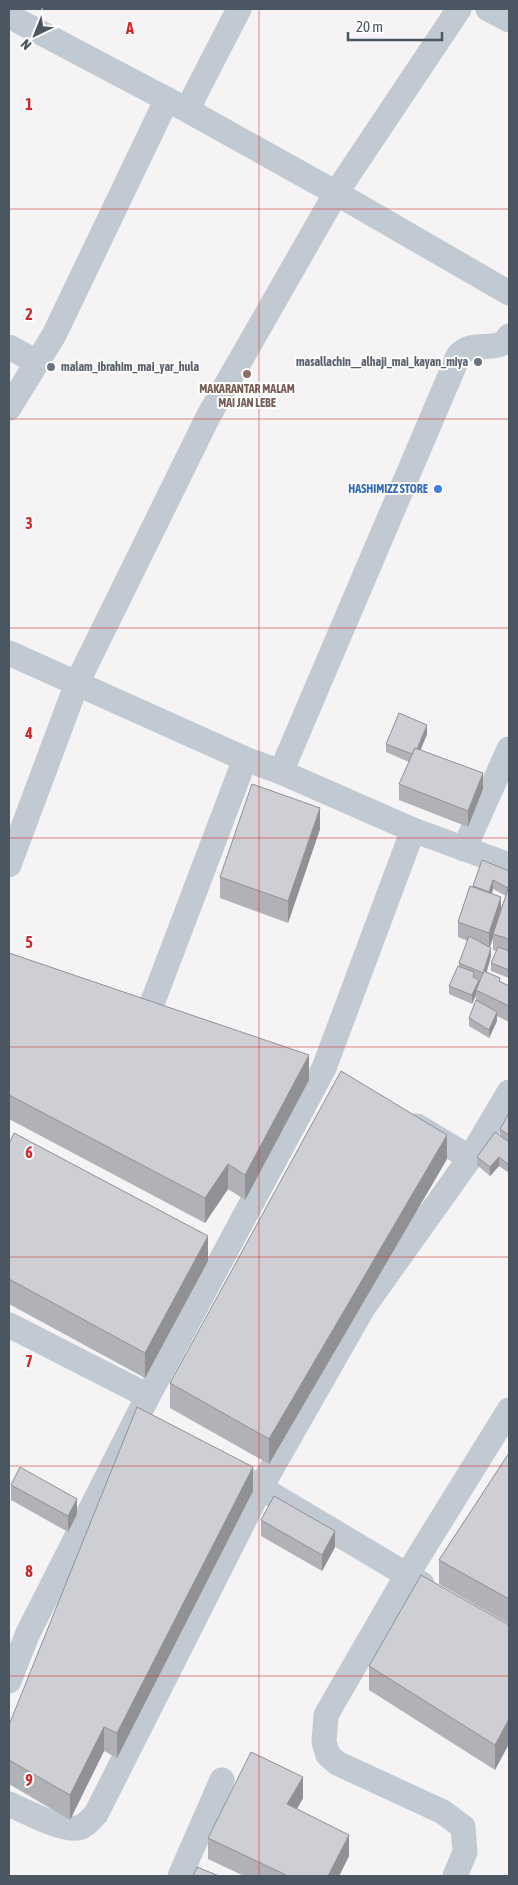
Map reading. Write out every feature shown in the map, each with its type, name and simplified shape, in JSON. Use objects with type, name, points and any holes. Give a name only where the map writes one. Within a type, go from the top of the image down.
[{"type":"street","points":[[9,408],[54,335],[177,105],[240,9]]},
{"type":"street","points":[[9,865],[77,683],[209,415],[336,193],[459,9]]},
{"type":"street","points":[[488,9],[509,20]]},
{"type":"street","points":[[14,21],[177,105],[336,193],[509,293]]},
{"type":"street","points":[[281,772],[460,353],[468,348],[500,345],[505,343],[509,336]]},
{"type":"street","points":[[9,346],[37,362]]},
{"type":"street","points":[[479,347],[509,358]]},
{"type":"street","points":[[9,653],[245,759],[281,772],[413,830],[509,864]]},
{"type":"street","points":[[464,849],[509,749]]},
{"type":"street","points":[[150,1009],[245,759]]},
{"type":"street","points":[[9,1681],[18,1628],[143,1427],[148,1396],[215,1248],[323,1070],[413,830]]},
{"type":"street","points":[[9,1804],[55,1824],[76,1829],[88,1824],[96,1814],[261,1487],[363,1308],[470,1158],[509,1092]]},
{"type":"street","points":[[397,1113],[470,1158]]},
{"type":"street","points":[[9,1325],[148,1396]]},
{"type":"street","points":[[455,1876],[465,1852],[463,1827],[443,1812],[336,1763],[328,1755],[324,1742],[326,1715],[407,1576],[509,1410]]},
{"type":"street","points":[[227,1470],[261,1487],[407,1576],[441,1594]]},
{"type":"street","points":[[180,1876],[222,1780]]},
{"type":"building","points":[[399,713],[427,725],[417,749],[415,748],[412,754],[386,744]]},
{"type":"building","points":[[415,748],[483,773],[468,811],[399,784]]},
{"type":"building","points":[[252,784],[320,808],[288,901],[220,877]]},
{"type":"building","points":[[482,860],[509,871],[508,888],[493,880],[489,892],[473,886]]},
{"type":"building","points":[[470,886],[501,897],[489,933],[458,922]]},
{"type":"building","points":[[509,886],[509,939],[493,934]]},
{"type":"building","points":[[469,936],[491,948],[483,973],[459,963]]},
{"type":"building","points":[[498,947],[509,951],[509,970],[491,963]]},
{"type":"building","points":[[9,953],[309,1055],[245,1175],[228,1164],[205,1198],[9,1095]]},
{"type":"building","points":[[458,966],[474,972],[473,977],[479,980],[472,995],[449,986]]},
{"type":"building","points":[[484,971],[500,978],[499,981],[509,986],[509,1006],[476,990]]},
{"type":"building","points":[[476,1000],[497,1012],[489,1030],[469,1018]]},
{"type":"building","points":[[341,1071],[447,1135],[269,1439],[170,1383]]},
{"type":"building","points":[[509,1113],[509,1135],[500,1129]]},
{"type":"building","points":[[495,1132],[509,1142],[509,1165],[499,1157],[490,1167],[477,1157]]},
{"type":"building","points":[[14,1133],[208,1236],[145,1353],[9,1279],[9,1144]]},
{"type":"building","points":[[137,1407],[253,1467],[117,1733],[104,1727],[70,1795],[9,1760],[9,1725]]},
{"type":"building","points":[[509,1453],[509,1599],[439,1560]]},
{"type":"building","points":[[20,1467],[77,1499],[68,1516],[11,1485]]},
{"type":"building","points":[[274,1496],[335,1531],[322,1555],[261,1520]]},
{"type":"building","points":[[421,1575],[509,1625],[509,1719],[495,1745],[369,1666]]},
{"type":"building","points":[[251,1752],[303,1777],[287,1804],[349,1835],[328,1876],[288,1876],[208,1838]]},
{"type":"building","points":[[197,1867],[219,1876],[193,1876]]},
{"type":"place","name":"masallachin__alhaji_mai_kayan_miya","points":[[478,362]]},
{"type":"place","name":"malam_ibrahim_mai_yar_hula","points":[[51,367]]},
{"type":"place","name":"MAKARANTAR MALAM MAI JAN LEBE","points":[[247,374]]},
{"type":"place","name":"HASHIMIZZ STORE","points":[[438,489]]}]
